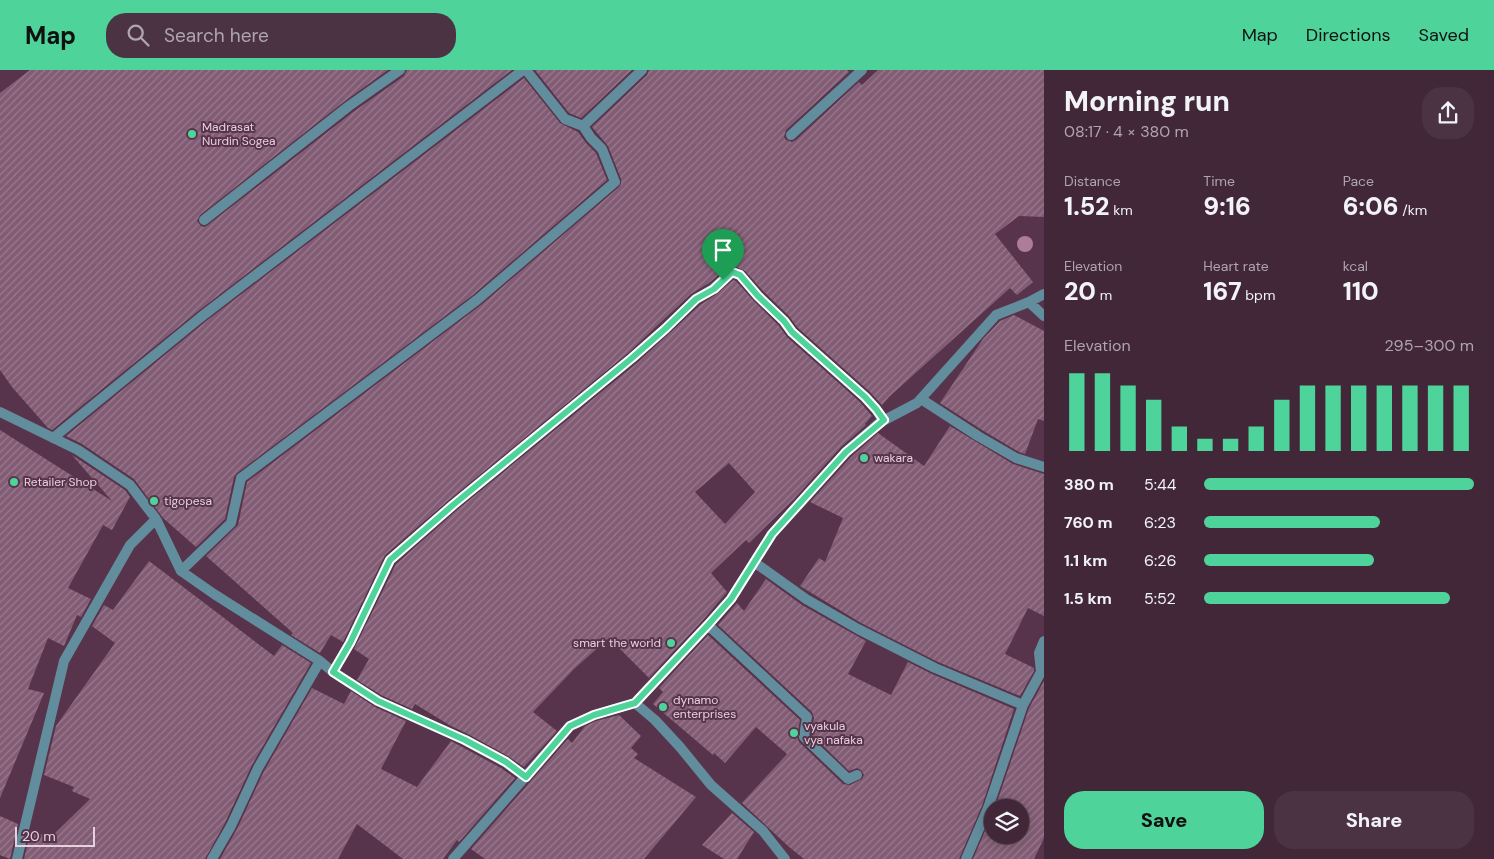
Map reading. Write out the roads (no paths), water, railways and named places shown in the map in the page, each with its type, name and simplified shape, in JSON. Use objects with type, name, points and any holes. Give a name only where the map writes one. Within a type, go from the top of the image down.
[{"type":"street","points":[[204,220],[349,106],[400,70]]},
{"type":"street","points":[[53,438],[201,317],[523,70]]},
{"type":"street","points":[[181,571],[231,523],[241,478],[477,300],[615,182],[602,149],[583,126],[565,119],[526,70]]},
{"type":"street","points":[[583,126],[642,70]]},
{"type":"street","points":[[791,135],[862,70]]},
{"type":"street","points":[[333,672],[350,643],[390,560],[453,505],[632,358],[696,299],[714,289],[732,272],[740,275],[758,296],[784,321],[792,332],[865,397],[884,420]]},
{"type":"street","points":[[453,859],[570,726],[594,715],[635,703],[731,599],[772,534],[846,452],[884,420],[922,399],[996,315],[1044,294]]},
{"type":"street","points":[[1029,302],[1044,316]]},
{"type":"street","points":[[922,399],[1008,454],[1044,467]]},
{"type":"street","points":[[0,412],[78,450],[130,485],[156,518],[181,571],[214,594],[320,661],[333,672],[378,701],[465,740],[506,762],[526,777]]},
{"type":"street","points":[[17,859],[64,661],[130,546],[156,518]]},
{"type":"street","points":[[754,562],[806,598],[858,629],[935,668],[1024,705]]},
{"type":"street","points":[[708,625],[807,717],[804,736],[848,779],[857,775]]},
{"type":"street","points":[[966,859],[988,808],[1024,705],[1041,672],[1038,653],[1044,641]]},
{"type":"street","points":[[212,859],[231,826],[258,768],[320,661]]},
{"type":"street","points":[[635,703],[655,720],[711,785],[763,831],[785,859]]},
{"type":"place","name":"Madrasat Nurdin Sogea","points":[[192,134]]},
{"type":"place","name":"wakara","points":[[864,458]]},
{"type":"place","name":"Retailer Shop","points":[[14,482]]},
{"type":"place","name":"tigopesa","points":[[154,501]]},
{"type":"place","name":"smart the world","points":[[671,643]]},
{"type":"place","name":"dynamo enterprises","points":[[663,707]]},
{"type":"place","name":"vyakula vya nafaka","points":[[794,733]]}]
